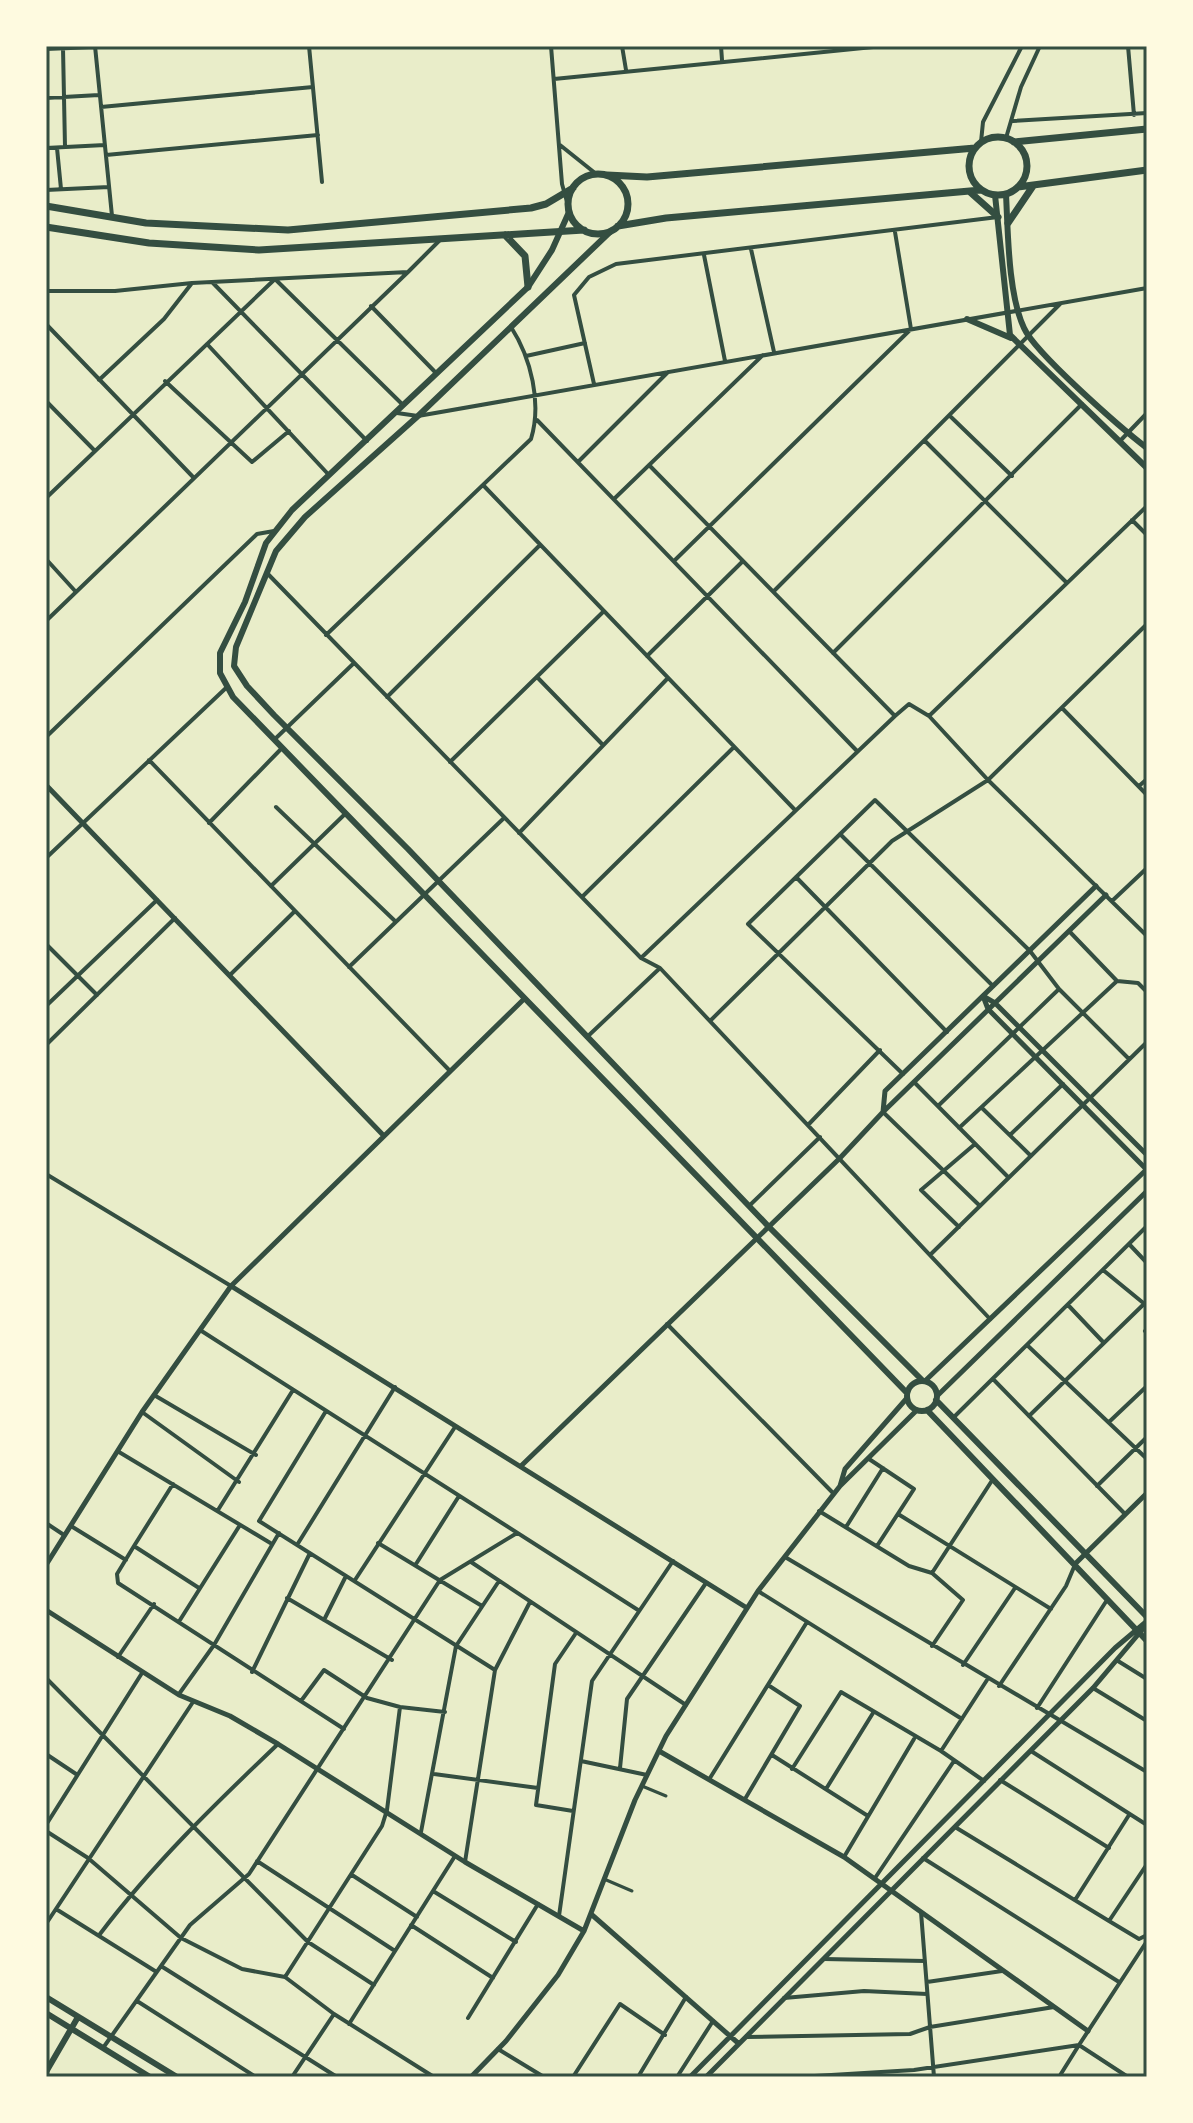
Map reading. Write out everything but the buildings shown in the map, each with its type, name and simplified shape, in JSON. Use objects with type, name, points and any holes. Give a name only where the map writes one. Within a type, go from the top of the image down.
[{"type":"main road","points":[[46,206],[112,218],[299,230],[531,208],[563,194],[595,173],[657,177],[1010,140],[1147,129]]},
{"type":"main road","points":[[1010,140],[1027,164],[1018,187]]},
{"type":"main road","points":[[978,145],[968,166],[970,175],[981,190]]},
{"type":"main road","points":[[46,227],[149,243],[259,250],[584,230],[602,234],[666,218],[981,190],[995,195],[1006,194],[1018,187],[1147,170]]},
{"type":"main road","points":[[607,175],[615,178],[627,193],[628,211],[614,229],[418,416],[305,517],[276,551],[236,647],[234,666],[247,686],[286,727],[439,881],[769,1227],[924,1381],[935,1388],[937,1398],[953,1418],[1147,1621]]},
{"type":"main road","points":[[1008,223],[1033,186]]},
{"type":"main road","points":[[573,188],[561,232],[528,287],[368,442],[292,510],[266,543],[245,602],[220,653],[220,673],[227,687],[274,740],[907,1396],[917,1410],[927,1410],[1147,1641]]},
{"type":"main road","points":[[970,192],[998,217]]},
{"type":"main road","points":[[1006,194],[1018,311],[1029,337],[1127,433],[1147,448]]},
{"type":"main road","points":[[995,195],[1012,338]]},
{"type":"main road","points":[[569,210],[584,230]]},
{"type":"main road","points":[[505,235],[525,256],[530,276],[528,287]]},
{"type":"main road","points":[[967,319],[1012,338],[1147,468]]},
{"type":"main road","points":[[907,1396],[911,1385],[924,1381]]},
{"type":"main road","points":[[927,1410],[937,1398]]},
{"type":"main road","points":[[46,1997],[177,2077]]},
{"type":"main road","points":[[46,2013],[150,2077]]},
{"type":"main road","points":[[46,2072],[78,2017]]},
{"type":"street","points":[[309,46],[322,182]]},
{"type":"street","points":[[551,46],[563,194],[569,210]]},
{"type":"street","points":[[622,46],[626,70]]},
{"type":"street","points":[[721,46],[722,60]]},
{"type":"street","points":[[810,46],[811,54]]},
{"type":"street","points":[[554,79],[883,46]]},
{"type":"street","points":[[978,145],[983,122],[1022,46]]},
{"type":"street","points":[[1010,140],[1021,87],[1037,46]]},
{"type":"street","points":[[1128,46],[1134,115]]},
{"type":"street","points":[[46,49],[95,47],[112,218]]},
{"type":"street","points":[[63,48],[65,147]]},
{"type":"street","points":[[101,107],[313,87]]},
{"type":"street","points":[[46,98],[100,95]]},
{"type":"street","points":[[1013,121],[1147,113]]},
{"type":"street","points":[[106,155],[318,135]]},
{"type":"street","points":[[560,144],[575,160],[595,173]]},
{"type":"street","points":[[46,148],[105,145]]},
{"type":"street","points":[[57,148],[61,189]]},
{"type":"street","points":[[46,190],[109,187]]},
{"type":"street","points":[[594,385],[574,295],[589,277],[616,264],[998,217]]},
{"type":"street","points":[[895,232],[911,329]]},
{"type":"street","points":[[46,621],[440,240]]},
{"type":"street","points":[[751,249],[774,353]]},
{"type":"street","points":[[704,255],[725,361]]},
{"type":"street","points":[[46,291],[115,291],[192,283],[408,272]]},
{"type":"street","points":[[46,498],[275,279]]},
{"type":"street","points":[[275,279],[404,406]]},
{"type":"street","points":[[212,282],[368,442]]},
{"type":"street","points":[[99,380],[164,319],[192,283]]},
{"type":"street","points":[[396,413],[418,416],[1147,288]]},
{"type":"street","points":[[774,591],[1062,302]]},
{"type":"street","points":[[371,306],[437,374]]},
{"type":"street","points":[[46,324],[194,478]]},
{"type":"street","points":[[326,635],[531,439],[537,420],[534,395],[526,356],[511,327]]},
{"type":"street","points":[[675,560],[911,329]]},
{"type":"street","points":[[526,356],[585,343]]},
{"type":"street","points":[[207,344],[330,476]]},
{"type":"street","points":[[615,498],[764,355]]},
{"type":"street","points":[[579,461],[669,371]]},
{"type":"street","points":[[165,381],[255,463],[289,431]]},
{"type":"street","points":[[46,401],[95,451]]},
{"type":"street","points":[[833,653],[1082,404]]},
{"type":"street","points":[[1120,441],[1147,413]]},
{"type":"street","points":[[950,416],[1012,476]]},
{"type":"street","points":[[537,420],[857,751]]},
{"type":"street","points":[[925,441],[1067,583]]},
{"type":"street","points":[[649,465],[895,716]]},
{"type":"street","points":[[484,486],[795,810]]},
{"type":"street","points":[[929,716],[1147,506]]},
{"type":"street","points":[[1132,520],[1147,535]]},
{"type":"street","points":[[46,737],[257,534],[277,530]]},
{"type":"street","points":[[387,697],[540,545]]},
{"type":"street","points":[[46,559],[76,592]]},
{"type":"street","points":[[647,656],[743,561]]},
{"type":"street","points":[[267,573],[641,958],[660,968],[990,1319]]},
{"type":"street","points":[[450,762],[604,611]]},
{"type":"street","points":[[710,1021],[870,863],[908,831],[988,780],[1147,624]]},
{"type":"street","points":[[274,740],[354,663]]},
{"type":"street","points":[[537,677],[603,745]]},
{"type":"street","points":[[519,833],[668,679]]},
{"type":"street","points":[[46,858],[227,687]]},
{"type":"street","points":[[641,958],[909,704],[929,716],[988,780],[1147,936]]},
{"type":"street","points":[[1062,708],[1147,795]]},
{"type":"street","points":[[582,897],[734,747]]},
{"type":"street","points":[[209,823],[282,748]]},
{"type":"street","points":[[149,760],[450,1071]]},
{"type":"street","points":[[1139,786],[1147,779]]},
{"type":"street","points":[[46,785],[384,1136]]},
{"type":"street","points":[[903,1074],[748,924],[875,800],[1030,951],[1036,963],[1059,989],[1129,1059]]},
{"type":"street","points":[[276,807],[395,921]]},
{"type":"street","points":[[271,886],[345,814]]},
{"type":"street","points":[[349,967],[504,818]]},
{"type":"street","points":[[840,834],[993,986]]},
{"type":"street","points":[[1112,901],[1147,868]]},
{"type":"street","points":[[796,877],[947,1032]]},
{"type":"street","points":[[883,1112],[885,1091],[1096,886]]},
{"type":"street","points":[[522,1465],[840,1158],[883,1112],[1106,895]]},
{"type":"street","points":[[46,1006],[157,900]]},
{"type":"street","points":[[230,975],[295,911]]},
{"type":"street","points":[[46,1045],[175,918]]},
{"type":"street","points":[[1069,931],[1117,981],[1138,983],[1147,992]]},
{"type":"street","points":[[46,944],[97,995]]},
{"type":"street","points":[[587,1037],[660,968]]},
{"type":"street","points":[[959,1128],[1117,981]]},
{"type":"street","points":[[938,1106],[1059,989]]},
{"type":"street","points":[[983,996],[1020,1027],[1147,1155]]},
{"type":"street","points":[[924,1381],[1147,1170],[988,1009],[983,996]]},
{"type":"street","points":[[46,1565],[142,1412],[231,1286],[524,999]]},
{"type":"street","points":[[931,1254],[1147,1042]]},
{"type":"street","points":[[808,1125],[880,1050]]},
{"type":"street","points":[[914,1082],[1008,1178]]},
{"type":"street","points":[[1010,1135],[1063,1084]]},
{"type":"street","points":[[982,1108],[1031,1156]]},
{"type":"street","points":[[883,1112],[980,1206]]},
{"type":"street","points":[[749,1206],[820,1137]]},
{"type":"street","points":[[959,1227],[921,1190],[975,1144]]},
{"type":"street","points":[[46,1174],[522,1465],[747,1608]]},
{"type":"street","points":[[937,1398],[1147,1191]]},
{"type":"street","points":[[953,1418],[1147,1226]]},
{"type":"street","points":[[1129,1244],[1147,1263]]},
{"type":"street","points":[[1029,1416],[1146,1304],[1103,1270]]},
{"type":"street","points":[[1068,1305],[1104,1343]]},
{"type":"street","points":[[667,1324],[833,1493]]},
{"type":"street","points":[[200,1330],[638,1610]]},
{"type":"street","points":[[1027,1345],[1147,1459]]},
{"type":"street","points":[[993,1379],[1126,1515]]},
{"type":"street","points":[[1109,1422],[1147,1386]]},
{"type":"street","points":[[297,1545],[395,1387]]},
{"type":"street","points":[[218,1511],[256,1455],[293,1390]]},
{"type":"street","points":[[154,1395],[256,1455]]},
{"type":"street","points":[[840,1486],[845,1469],[907,1396]]},
{"type":"street","points":[[471,2077],[558,1975],[584,1931],[659,1751],[758,1591],[833,1493],[917,1410]]},
{"type":"street","points":[[326,1411],[259,1521],[495,1670]]},
{"type":"street","points":[[142,1412],[239,1482]]},
{"type":"street","points":[[354,1581],[456,1425]]},
{"type":"street","points":[[1097,1486],[1147,1437]]},
{"type":"street","points":[[119,1452],[272,1544]]},
{"type":"street","points":[[869,1459],[914,1489],[877,1546]]},
{"type":"street","points":[[846,1527],[883,1468]]},
{"type":"street","points":[[932,1573],[993,1479]]},
{"type":"street","points":[[173,1484],[116,1579],[252,1672],[344,1729]]},
{"type":"street","points":[[999,1686],[1051,1609],[1075,1564],[1147,1495]]},
{"type":"street","points":[[416,1564],[459,1496]]},
{"type":"street","points":[[819,1511],[909,1566],[932,1573],[963,1600],[932,1646]]},
{"type":"street","points":[[898,1514],[1051,1609]]},
{"type":"street","points":[[46,1523],[65,1535]]},
{"type":"street","points":[[180,1620],[240,1525]]},
{"type":"street","points":[[71,1526],[126,1560]]},
{"type":"street","points":[[179,1695],[214,1645],[279,1533]]},
{"type":"street","points":[[103,2048],[190,1925],[243,1879],[257,1861],[392,1660],[440,1580],[517,1533]]},
{"type":"street","points":[[378,1543],[482,1606]]},
{"type":"street","points":[[134,1546],[199,1588]]},
{"type":"street","points":[[252,1672],[310,1553]]},
{"type":"street","points":[[784,1557],[1147,1772]]},
{"type":"street","points":[[559,1916],[592,1681],[673,1561]]},
{"type":"street","points":[[471,1562],[686,1705]]},
{"type":"street","points":[[324,1620],[346,1576]]},
{"type":"street","points":[[421,1832],[456,1646],[499,1581]]},
{"type":"street","points":[[620,1768],[627,1699],[706,1583]]},
{"type":"street","points":[[963,1665],[1015,1587]]},
{"type":"street","points":[[758,1591],[962,1719]]},
{"type":"street","points":[[287,1598],[392,1660]]},
{"type":"street","points":[[1037,1708],[1108,1599]]},
{"type":"street","points":[[465,1862],[495,1670],[530,1602]]},
{"type":"street","points":[[118,1657],[154,1604]]},
{"type":"street","points":[[46,1610],[142,1673],[278,1744],[387,1810],[455,1856],[584,1931]]},
{"type":"street","points":[[706,2077],[781,1998],[1093,1688],[1118,1661],[1147,1621]]},
{"type":"street","points":[[710,1778],[807,1622]]},
{"type":"street","points":[[690,2077],[1049,1716],[1138,1632]]},
{"type":"street","points":[[574,1811],[536,1805],[555,1664],[576,1633]]},
{"type":"street","points":[[1118,1661],[1147,1679]]},
{"type":"street","points":[[301,1702],[324,1670],[367,1698],[400,1707],[445,1712]]},
{"type":"street","points":[[142,1673],[76,1774],[46,1828],[88,1858],[181,1938],[242,1969],[285,1977],[334,2014],[434,2077]]},
{"type":"street","points":[[46,1678],[308,1942],[374,1985]]},
{"type":"street","points":[[941,1751],[987,1680]]},
{"type":"street","points":[[745,1799],[800,1706],[768,1685]]},
{"type":"street","points":[[1093,1688],[1147,1721]]},
{"type":"street","points":[[792,1769],[841,1692],[914,1738],[941,1751],[985,1782]]},
{"type":"street","points":[[46,1924],[194,1700]]},
{"type":"street","points":[[285,1977],[352,1875],[387,1810],[400,1707]]},
{"type":"street","points":[[826,1790],[873,1713]]},
{"type":"street","points":[[844,1857],[914,1738]]},
{"type":"street","points":[[100,1934],[130,1894],[194,1824],[278,1744]]},
{"type":"street","points":[[1030,1750],[1147,1825]]},
{"type":"street","points":[[659,1751],[844,1857],[1088,2031]]},
{"type":"street","points":[[46,1754],[76,1774]]},
{"type":"street","points":[[772,1755],[868,1816]]},
{"type":"street","points":[[581,1761],[647,1775]]},
{"type":"street","points":[[875,1878],[954,1761]]},
{"type":"street","points":[[434,1774],[538,1788]]},
{"type":"street","points":[[1000,1780],[1109,1848]]},
{"type":"street","points":[[642,1786],[666,1796]]},
{"type":"street","points":[[1075,1900],[1129,1815]]},
{"type":"street","points":[[954,1827],[1139,1939],[1147,1938]]},
{"type":"street","points":[[349,2024],[455,1856]]},
{"type":"street","points":[[923,1858],[1119,1982]]},
{"type":"street","points":[[257,1861],[395,1951]]},
{"type":"street","points":[[1109,1921],[1147,1864]]},
{"type":"street","points":[[352,1875],[417,1917]]},
{"type":"street","points":[[604,1879],[632,1891]]},
{"type":"street","points":[[433,1891],[516,1942]]},
{"type":"street","points":[[468,2018],[538,1904]]},
{"type":"street","points":[[56,1909],[156,1972]]},
{"type":"street","points":[[921,1911],[934,2077]]},
{"type":"street","points":[[591,1914],[738,2043]]},
{"type":"street","points":[[411,1925],[493,1978]]},
{"type":"street","points":[[1059,2077],[1147,1938]]},
{"type":"street","points":[[821,1959],[925,1961]]},
{"type":"street","points":[[161,1966],[337,2077]]},
{"type":"street","points":[[927,1982],[1004,1971]]},
{"type":"street","points":[[781,1998],[864,1991],[928,1995]]},
{"type":"street","points":[[638,2077],[686,1997]]},
{"type":"street","points":[[136,2001],[256,2077]]},
{"type":"street","points":[[573,2077],[620,2004],[665,2035]]},
{"type":"street","points":[[744,2037],[910,2034],[930,2027],[1054,2007]]},
{"type":"street","points":[[292,2077],[334,2014]]},
{"type":"street","points":[[677,2077],[713,2021]]},
{"type":"street","points":[[798,2077],[933,2066],[1079,2045],[1128,2077]]},
{"type":"street","points":[[498,2049],[544,2077]]}]
